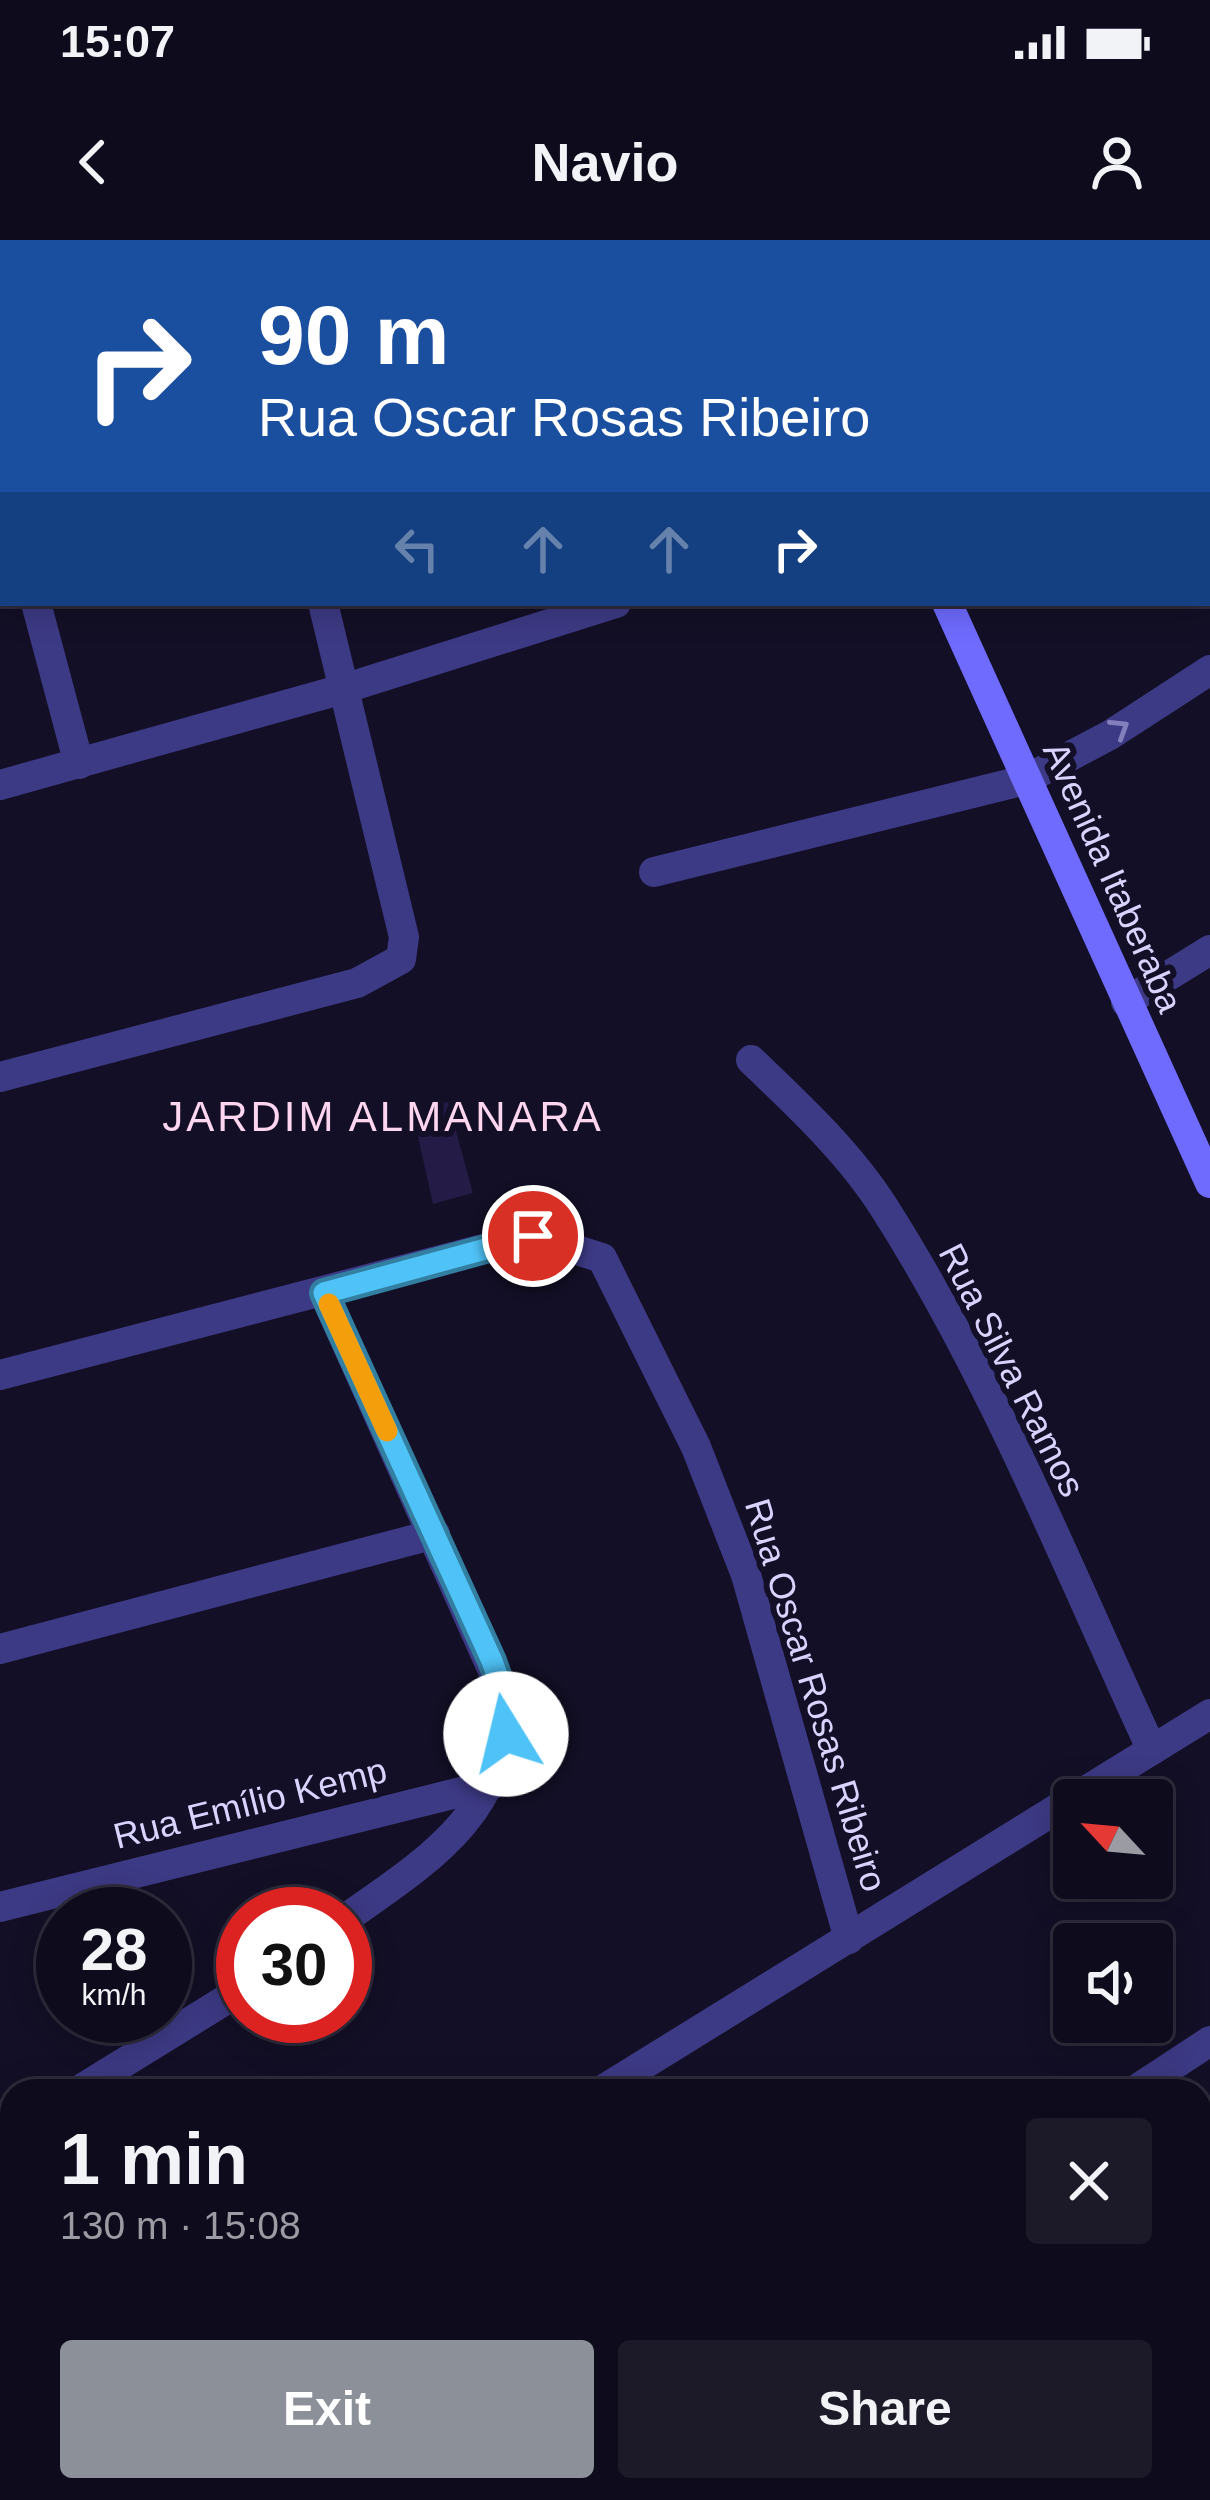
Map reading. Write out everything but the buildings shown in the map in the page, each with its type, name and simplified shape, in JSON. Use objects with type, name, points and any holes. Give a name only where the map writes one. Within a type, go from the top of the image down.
[{"type":"main road","name":"Avenida Itaberaba","points":[[948,606],[1210,1183]]},
{"type":"street","points":[[37,606],[79,764]]},
{"type":"street","points":[[0,1077],[357,983],[401,959],[404,937],[324,606]]},
{"type":"street","points":[[0,785],[343,689],[606,606]]},
{"type":"street","points":[[655,872],[1025,780],[1110,735],[1210,670]]},
{"type":"street","points":[[1126,1002],[1210,950]]},
{"type":"street","name":"Rua Silva Ramos","points":[[751,1060],[806,1112],[883,1206],[1015,1455],[1152,1750]]},
{"type":"street","name":"Rua Oscar Rosas Ribeiro","points":[[0,1376],[533,1236],[602,1258],[697,1447],[746,1575],[849,1939]]},
{"type":"street","points":[[324,1293],[506,1700],[506,1734],[493,1784],[447,1842],[372,1899]]},
{"type":"street","points":[[0,1648],[435,1534]]},
{"type":"street","points":[[621,2079],[1210,1714]]},
{"type":"street","name":"Rua Emílio Kemp","points":[[0,1906],[493,1784]]},
{"type":"street","points":[[97,2079],[216,2006]]},
{"type":"street","points":[[1177,2078],[1210,2041]]},
{"type":"slow traffic","points":[[329,1304],[387,1431]]},
{"type":"district","name":"JARDIM ALMANARA","points":[[383,1116]]},
{"type":"route","points":[[506,1734],[506,1700],[492,1661],[324,1293],[533,1236]]}]
